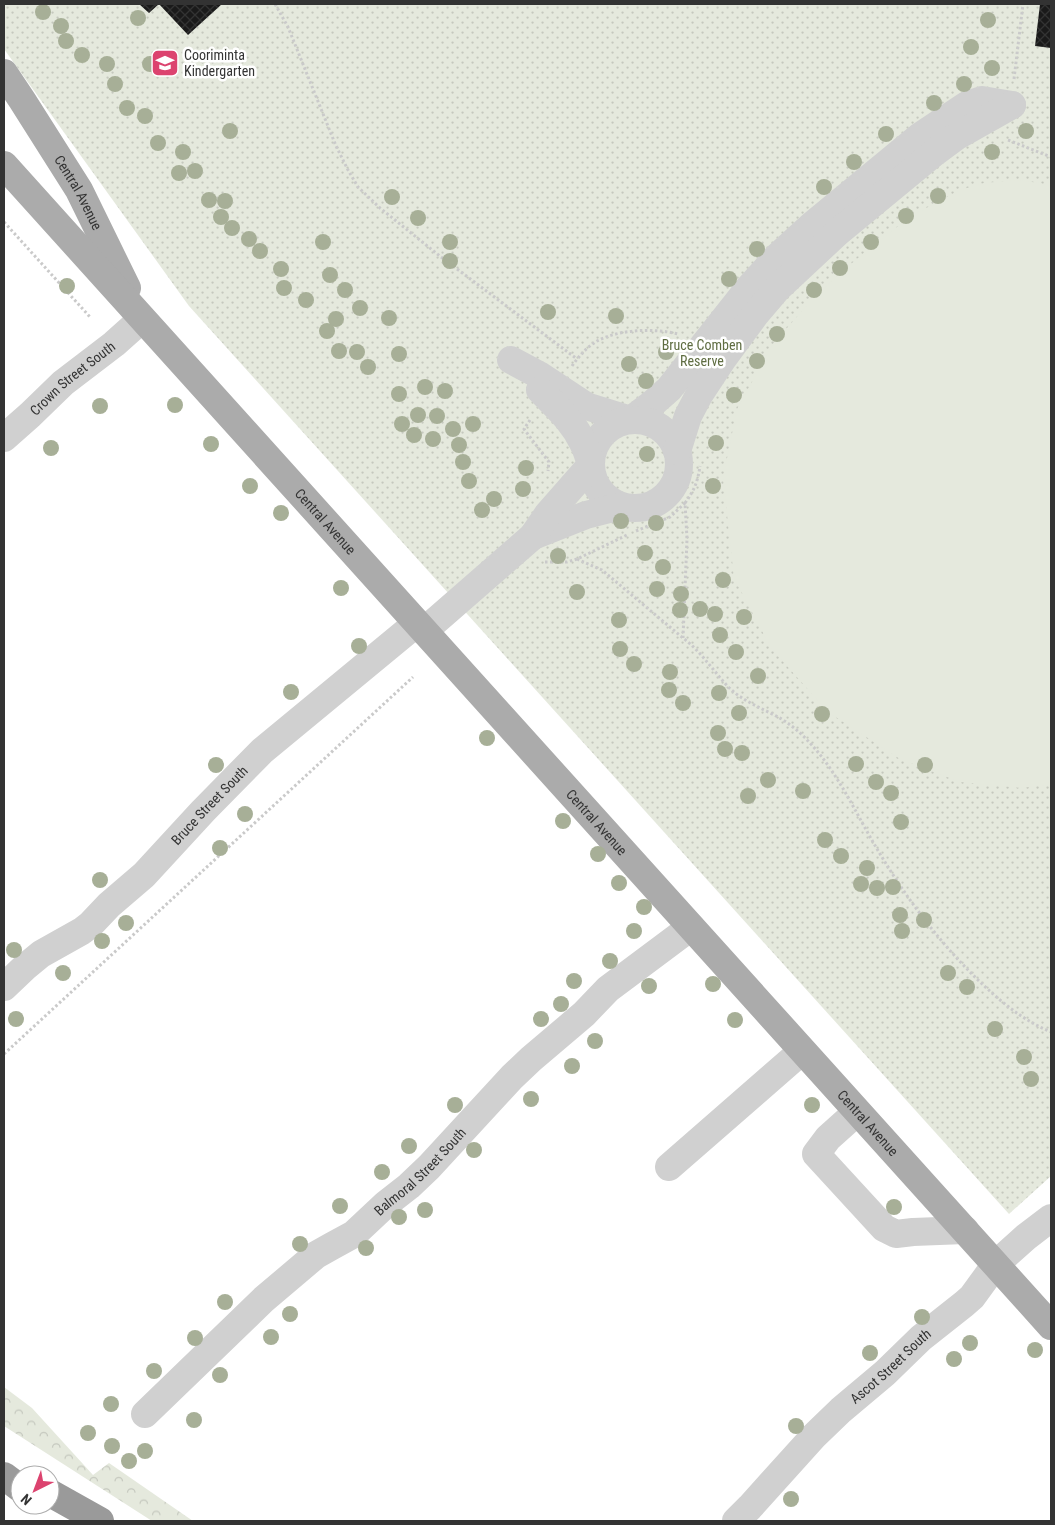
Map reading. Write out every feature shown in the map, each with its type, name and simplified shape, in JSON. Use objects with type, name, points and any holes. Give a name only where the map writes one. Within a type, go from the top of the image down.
[{"type":"highway","points":[[60,1499],[100,1521]]},
{"type":"main road","name":"Central Avenue","points":[[4,73],[79,190],[142,319]]},
{"type":"main road","name":"Central Avenue","points":[[4,165],[1051,1326]]},
{"type":"street","points":[[533,536],[548,514],[591,466],[593,452],[598,440],[607,430],[618,423],[631,420],[670,388],[748,289],[778,256],[919,136],[967,105],[982,100],[1012,105]]},
{"type":"street","points":[[677,451],[688,416],[699,395],[755,315],[778,288],[837,233],[934,153],[958,136],[1012,105]]},
{"type":"street","name":"Crown Street South","points":[[4,438],[63,383],[114,344],[142,319]]},
{"type":"street","points":[[511,360],[539,375],[586,406],[631,420],[646,422],[659,428],[670,438],[677,451],[679,465],[677,478],[661,500],[648,506],[634,508],[621,506],[609,500],[600,490],[594,478],[584,444],[572,424],[511,360]]},
{"type":"street","points":[[533,536],[586,514],[621,506]]},
{"type":"street","name":"Bruce Street South","points":[[4,987],[41,954],[91,924],[109,905],[144,875],[203,811],[262,752],[533,536]]},
{"type":"street","name":"Balmoral Street South","points":[[145,1414],[264,1299],[316,1255],[354,1234],[386,1204],[409,1186],[512,1077],[584,1014],[608,989],[691,927]]},
{"type":"street","points":[[669,1167],[802,1051]]},
{"type":"street","points":[[857,1112],[828,1138],[816,1154],[884,1228],[891,1233],[965,1230]]},
{"type":"street","name":"Ascot Street South","points":[[736,1521],[808,1442],[841,1410],[891,1367],[920,1338],[972,1297],[996,1264],[1051,1218]]},
{"type":"path","points":[[275,4],[288,27],[336,146],[358,187],[380,208],[441,257],[577,360]]},
{"type":"path","points":[[1023,4],[1012,105],[1005,139],[1051,157]]},
{"type":"path","points":[[4,222],[90,317]]},
{"type":"path","points":[[543,562],[567,562],[577,559],[606,544],[670,517],[686,504],[693,493],[698,480],[700,465]]},
{"type":"path","points":[[683,638],[687,548],[686,504]]},
{"type":"path","points":[[577,559],[602,570],[696,649],[733,692],[780,718],[810,743],[843,788],[891,872],[937,937],[990,992],[1022,1018],[1051,1032]]},
{"type":"path","points":[[4,1054],[413,678]]},
{"type":"green space","name":"Bruce Comben Reserve","points":[[4,4],[1051,4],[1051,1176],[1009,1214],[189,306],[4,49]]},
{"type":"green space","points":[[1016,180],[1051,186],[1051,784],[1022,788],[960,782],[900,759],[828,712],[771,648],[734,578],[723,478],[737,409],[773,344],[808,304],[839,274],[913,215],[960,190],[984,183]]},
{"type":"green space","points":[[4,1387],[32,1408],[93,1475],[109,1463],[193,1521],[152,1521],[4,1426]]},
{"type":"building","points":[[139,4],[159,4],[149,13]]},
{"type":"building","points":[[159,4],[222,4],[188,35]]},
{"type":"building","points":[[1040,4],[1051,4],[1051,48],[1035,46]]},
{"type":"place","name":"Cooriminta Kindergarten","points":[[165,63]]}]
